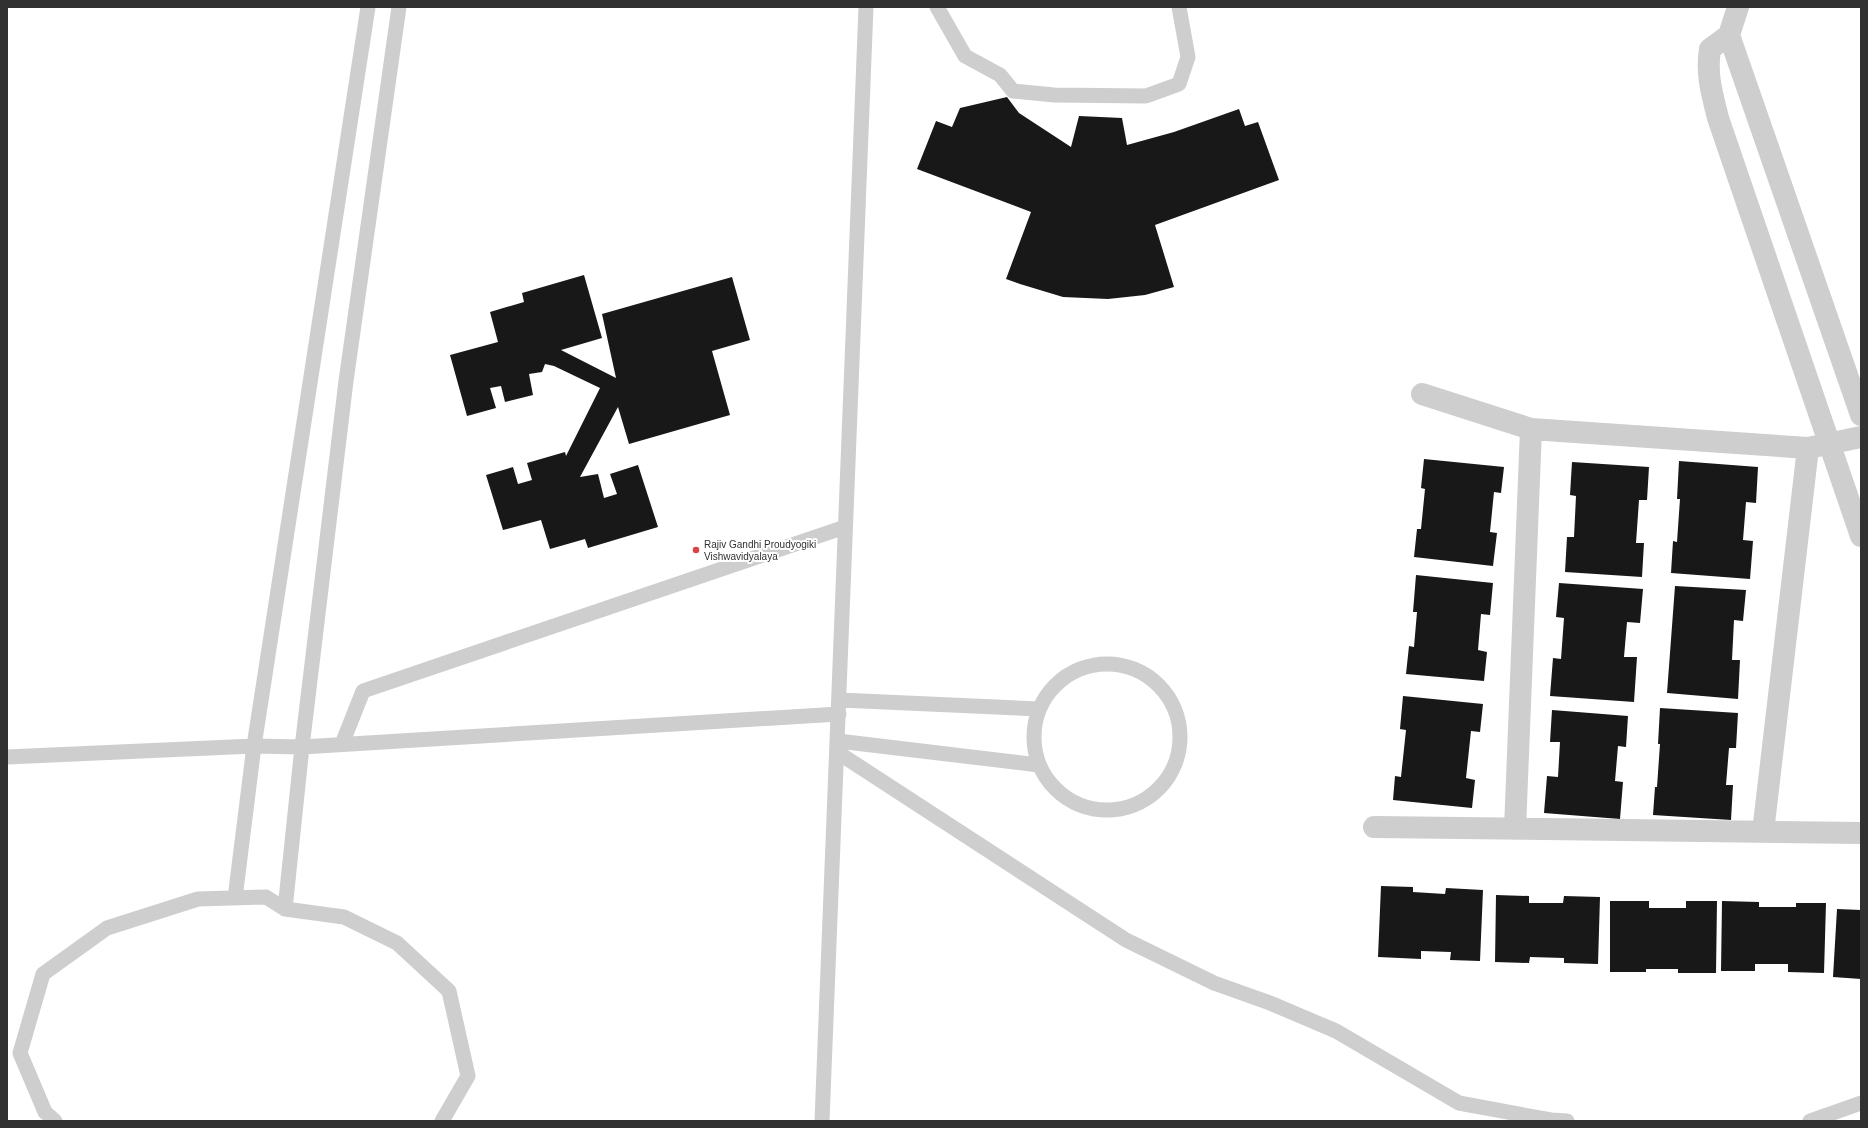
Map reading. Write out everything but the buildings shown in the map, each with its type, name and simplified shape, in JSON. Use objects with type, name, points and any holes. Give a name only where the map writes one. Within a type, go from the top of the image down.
[{"type":"street","points":[[1738,7],[1729,34],[1710,49],[1707,66],[1711,92],[1718,118],[1861,536]]},
{"type":"street","points":[[1729,34],[1861,415]]},
{"type":"street","points":[[1422,394],[1531,429],[1808,448],[1861,437]]},
{"type":"street","points":[[1515,829],[1531,429]]},
{"type":"street","points":[[1763,832],[1808,448]]},
{"type":"street","points":[[1374,827],[1861,833]]},
{"type":"lane","points":[[235,898],[254,746],[368,7]]},
{"type":"lane","points":[[285,909],[302,747],[346,381],[399,7]]},
{"type":"lane","points":[[822,1121],[866,7]]},
{"type":"lane","points":[[937,7],[965,56],[1000,75],[1013,91],[1054,95],[1146,96],[1179,84],[1188,57],[1179,7]]},
{"type":"lane","points":[[342,744],[364,692],[845,527]]},
{"type":"lane","points":[[1097,664],[1116,664],[1135,669],[1152,679],[1165,693],[1172,704],[1180,728],[1178,753],[1175,766],[1165,782],[1151,795],[1129,807],[1116,810],[1097,810],[1078,805],[1062,795],[1048,782],[1039,765],[1034,747],[1034,728],[1039,709],[1048,693],[1062,679],[1078,669],[1097,664]]},
{"type":"lane","points":[[7,757],[254,746],[302,747],[839,707],[1039,709]]},
{"type":"lane","points":[[837,746],[1039,765]]},
{"type":"lane","points":[[837,746],[1126,940],[1214,983],[1270,1003],[1336,1031],[1459,1103],[1551,1120],[1567,1121]]},
{"type":"lane","points":[[55,1121],[45,1112],[20,1054],[43,974],[106,928],[198,899],[266,897],[285,909],[344,917],[397,943],[449,991],[468,1076],[442,1121]]},
{"type":"lane","points":[[1810,1121],[1861,1104]]},
{"type":"place","name":"Rajiv Gandhi Proudyogiki Vishwavidyalaya","points":[[696,550]]}]
